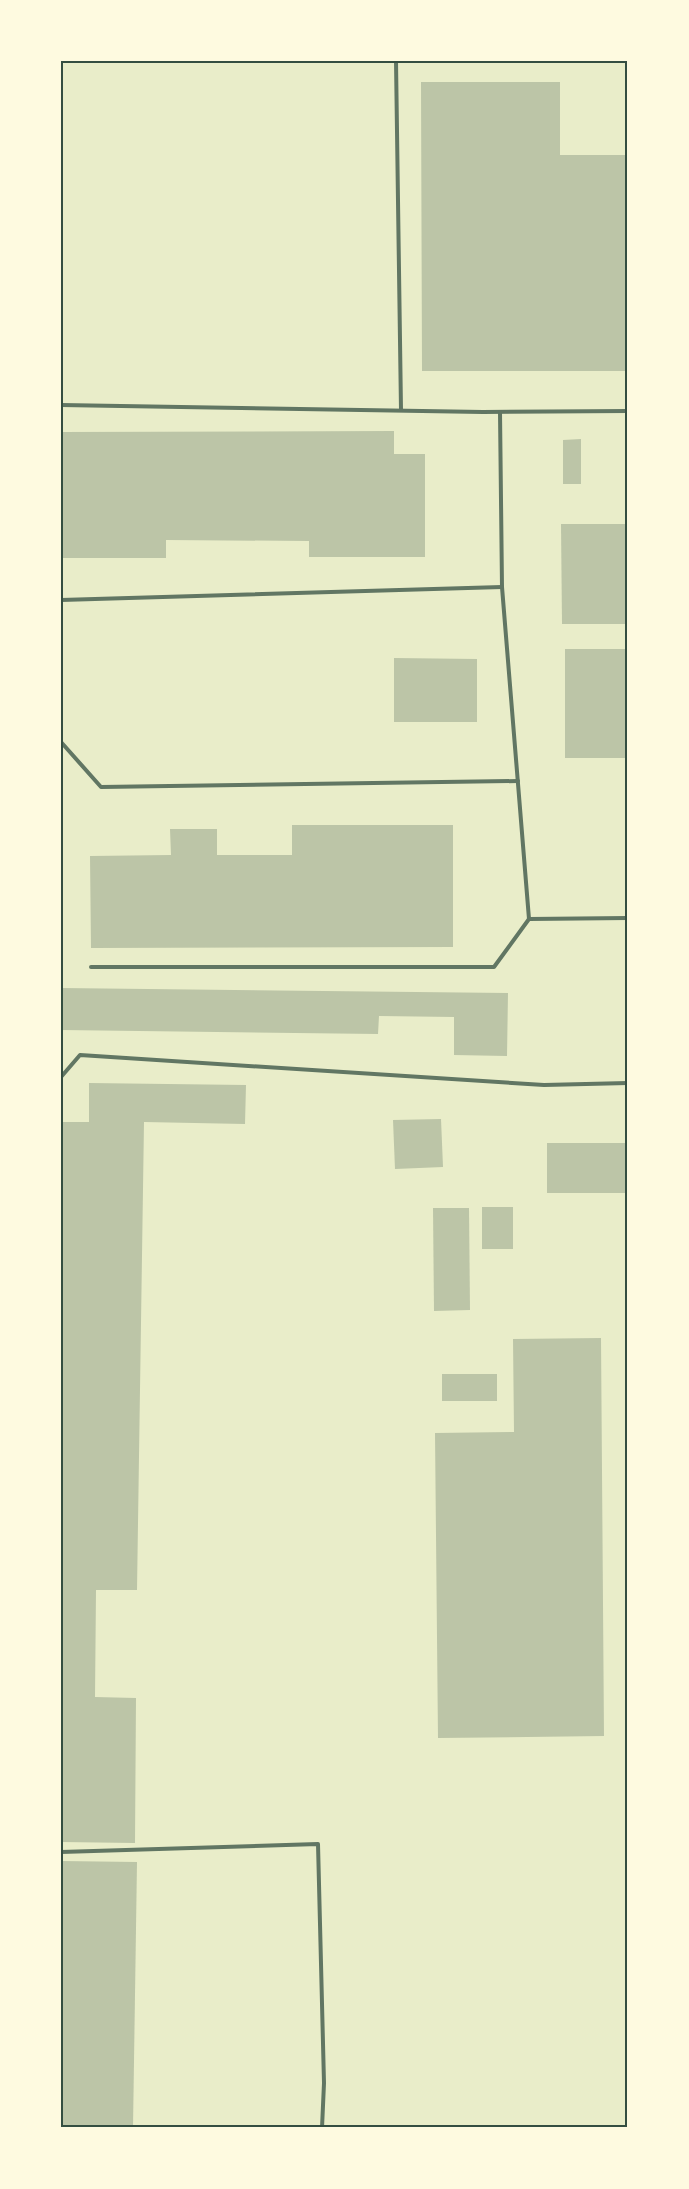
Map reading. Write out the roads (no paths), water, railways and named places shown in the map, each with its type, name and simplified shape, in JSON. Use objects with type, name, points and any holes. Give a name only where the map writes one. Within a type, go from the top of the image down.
[{"type":"lane","points":[[396,61],[401,410]]},
{"type":"lane","points":[[61,405],[500,412],[628,411]]},
{"type":"lane","points":[[91,968],[494,967],[529,919],[502,587],[500,412]]},
{"type":"lane","points":[[61,600],[502,587]]},
{"type":"lane","points":[[61,742],[101,787],[518,781]]},
{"type":"lane","points":[[529,919],[628,918]]},
{"type":"lane","points":[[61,1077],[80,1055],[544,1085],[628,1083]]},
{"type":"lane","points":[[61,1852],[318,1844],[324,2083],[322,2128]]}]
